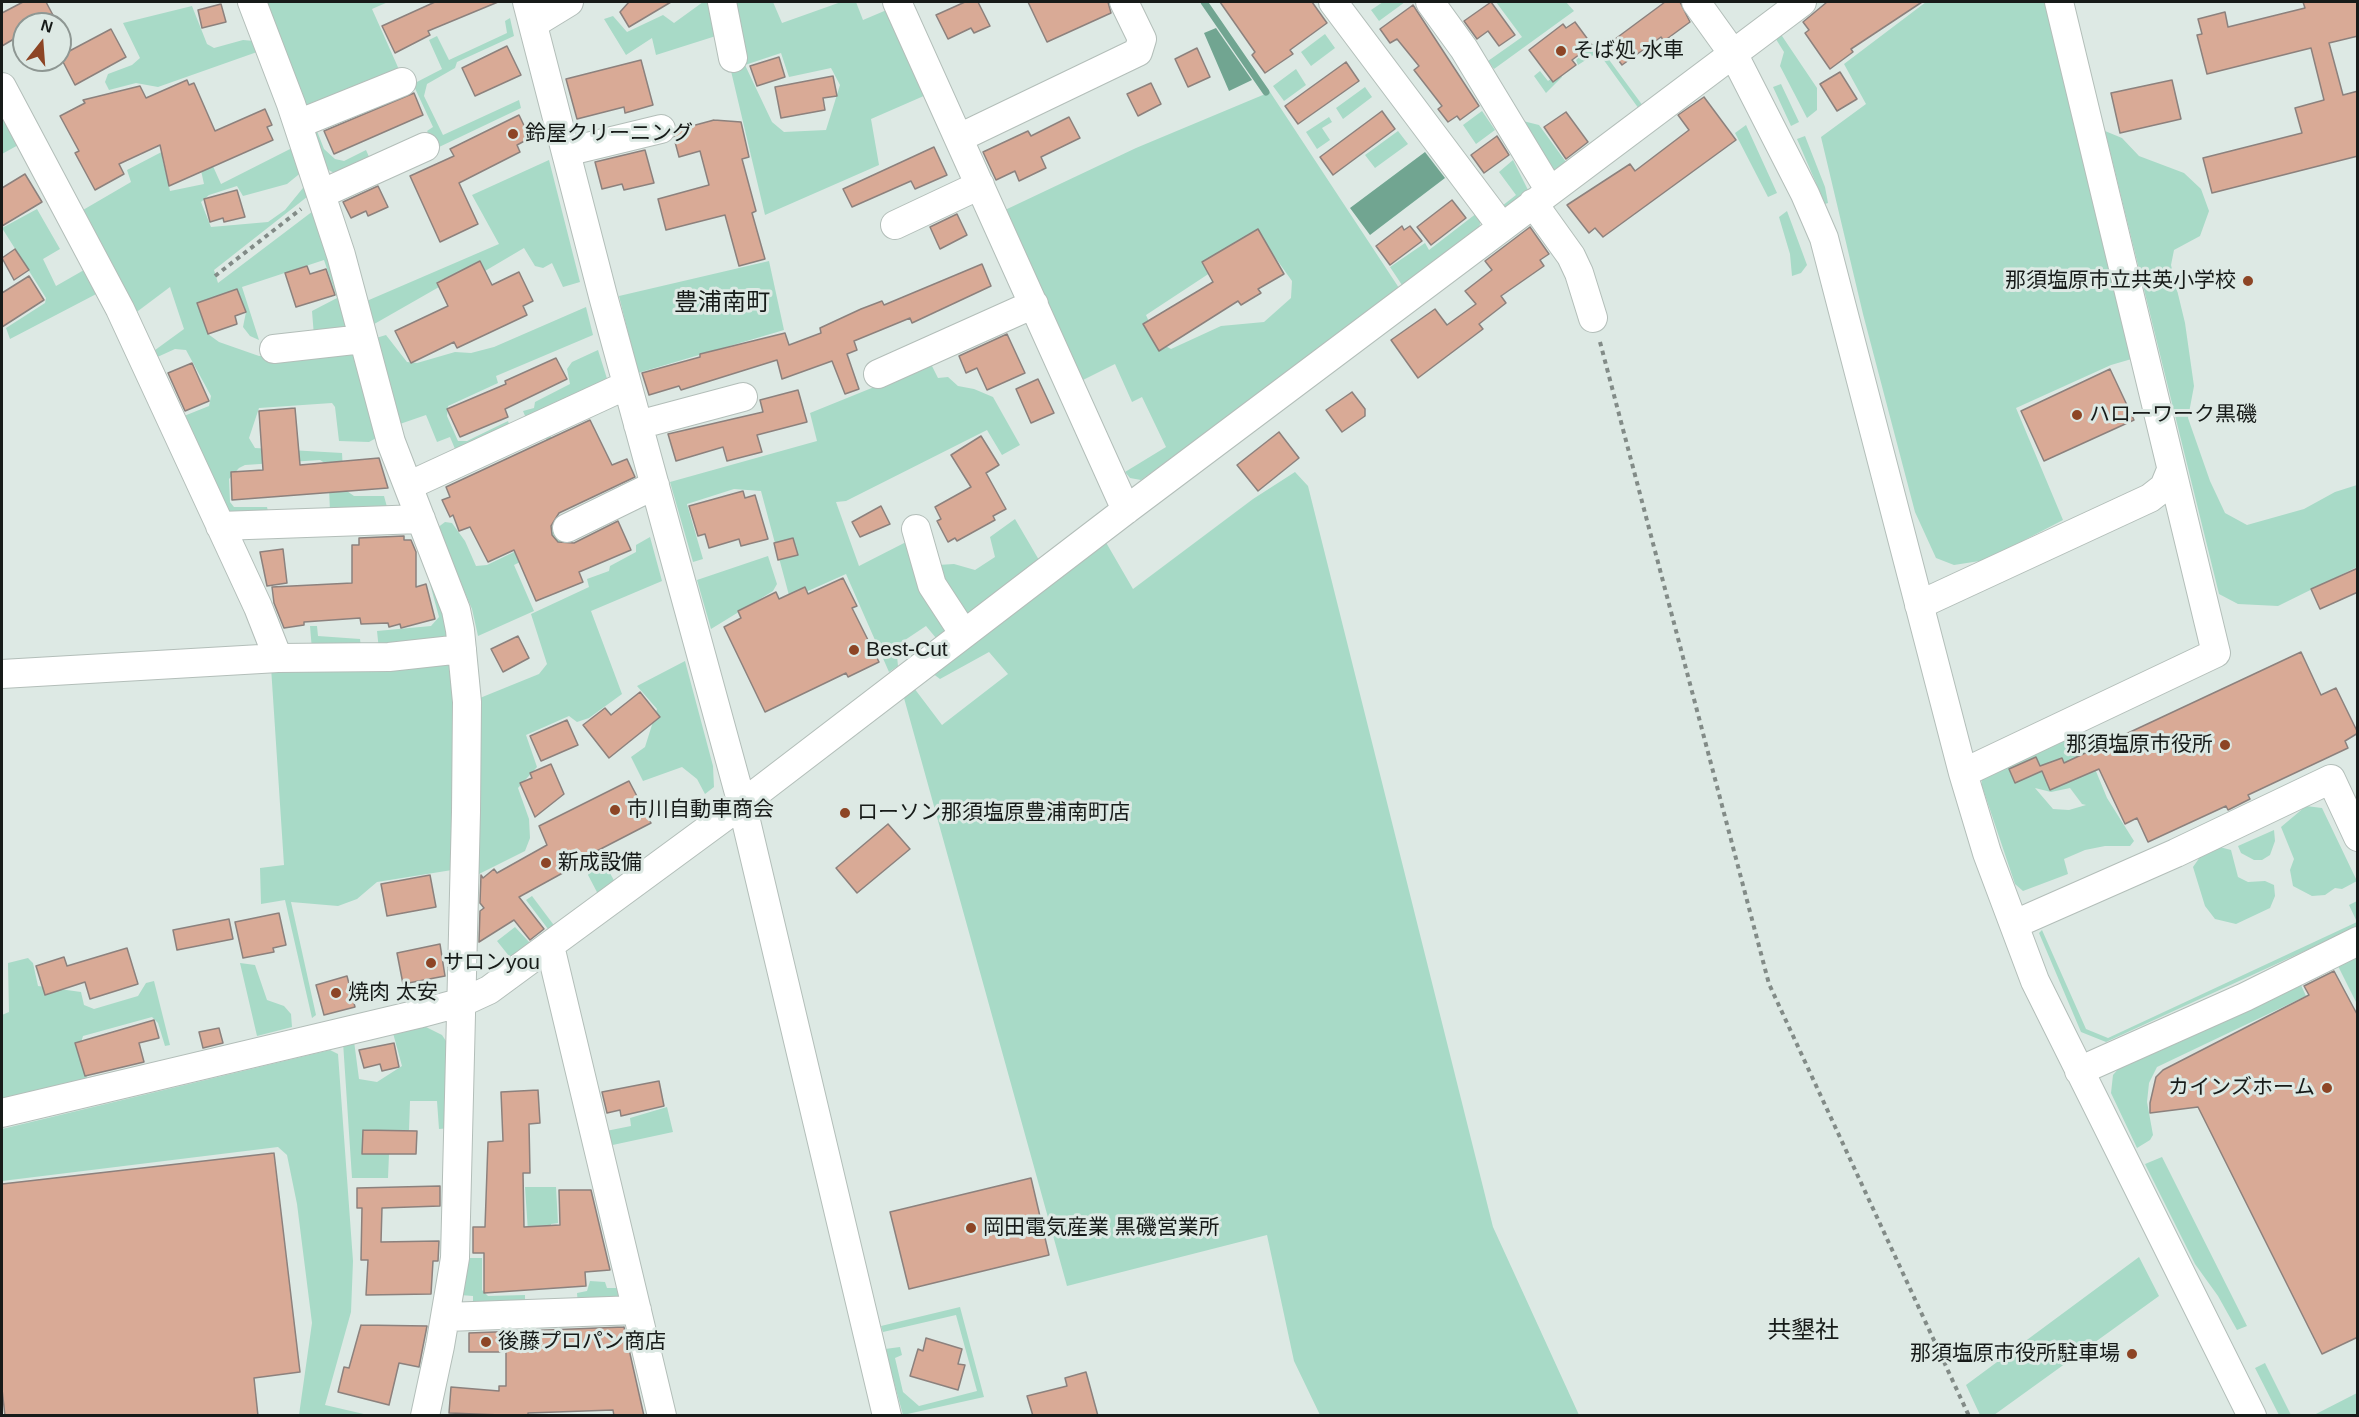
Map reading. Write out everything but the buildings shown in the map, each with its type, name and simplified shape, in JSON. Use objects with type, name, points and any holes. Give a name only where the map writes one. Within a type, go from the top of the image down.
[{"type":"street","points":[[252,2],[298,124],[341,255],[391,442],[456,610],[462,649],[467,702],[463,1002],[455,1258],[446,1317],[425,1416]]},
{"type":"street","points":[[568,2],[530,13],[627,386],[742,804],[887,1416]]},
{"type":"street","points":[[722,2],[733,58]]},
{"type":"street","points":[[959,138],[1138,52],[1142,39],[1124,2]]},
{"type":"street","points":[[1332,2],[1502,228]]},
{"type":"street","points":[[1430,2],[1464,49],[1541,197],[1579,273],[1593,318]]},
{"type":"street","points":[[1696,2],[1734,55],[1805,194],[1824,238],[1963,772],[1987,853],[2035,981],[2252,1416]]},
{"type":"street","points":[[1963,772],[2216,653],[2059,2]]},
{"type":"street","points":[[2,1113],[463,1002],[510,977],[742,804],[1126,510],[1541,197],[1734,55],[1795,4]]},
{"type":"street","points":[[908,5],[959,138],[1126,510]]},
{"type":"street","points":[[298,124],[402,82]]},
{"type":"street","points":[[2,87],[97,263],[166,408],[278,658]]},
{"type":"street","points":[[566,152],[660,129]]},
{"type":"street","points":[[321,194],[425,147]]},
{"type":"street","points":[[895,225],[980,185]]},
{"type":"street","points":[[878,374],[1034,304]]},
{"type":"street","points":[[274,349],[363,339]]},
{"type":"street","points":[[408,486],[627,386]]},
{"type":"street","points":[[638,424],[743,397]]},
{"type":"street","points":[[1919,605],[2150,498],[2164,487],[2171,470]]},
{"type":"street","points":[[567,528],[656,485]]},
{"type":"street","points":[[220,526],[421,519]]},
{"type":"street","points":[[916,530],[932,585],[964,634]]},
{"type":"street","points":[[2,674],[278,658],[389,657],[462,649]]},
{"type":"street","points":[[2015,924],[2176,853],[2331,779],[2358,837]]},
{"type":"street","points":[[2079,1071],[2245,997],[2358,941]]},
{"type":"street","points":[[550,946],[662,1416]]},
{"type":"street","points":[[446,1317],[637,1310]]},
{"type":"path","points":[[215,276],[321,194]]},
{"type":"path","points":[[1593,318],[1769,984],[1969,1416]]},
{"type":"shaded area","points":[[262,2],[388,2],[372,9],[401,74],[306,113]]},
{"type":"shaded area","points":[[703,2],[713,2],[719,35],[656,55],[652,38],[626,55],[604,19],[613,16],[627,32],[663,15],[674,23]]},
{"type":"shaded area","points":[[731,2],[773,2],[782,23],[841,2],[856,2],[863,20],[889,9],[926,95],[871,119],[879,165],[765,215],[731,71]],"holes":[[[781,53],[789,77],[831,68],[840,85],[826,130],[784,132],[772,122],[745,65]]]},
{"type":"shaded area","points":[[1383,2],[1405,2],[1379,21],[1371,10]]},
{"type":"shaded area","points":[[1496,2],[1566,2],[1574,11],[1494,69],[1488,61],[1522,37]]},
{"type":"shaded area","points":[[1926,2],[2047,2],[2135,358],[2111,365],[2016,408],[2063,520],[1986,560],[1954,565],[1936,558],[1915,512],[1863,314],[1821,137],[1866,104],[1844,64]]},
{"type":"shaded area","points":[[192,6],[207,44],[214,48],[243,40],[254,41],[257,52],[158,87],[136,83],[109,90],[105,82],[108,74],[132,65],[140,58],[123,23]]},
{"type":"shaded area","points":[[510,18],[514,36],[457,62],[455,68],[427,84],[424,96],[443,135],[519,100],[521,108],[437,148],[427,131],[433,127],[413,84],[442,69],[429,40],[437,36],[449,60],[507,33],[505,21]]},
{"type":"shaded area","points":[[1216,28],[1252,80],[1229,91],[1204,33]]},
{"type":"shaded area","points":[[1780,33],[1817,88],[1817,110],[1807,118],[1780,66],[1784,52],[1774,36]]},
{"type":"shaded area","points":[[1325,34],[1335,48],[1311,66],[1301,52]]},
{"type":"shaded area","points":[[1596,42],[1643,106],[1639,109],[1598,52],[1578,65],[1576,60]]},
{"type":"shaded area","points":[[1296,69],[1306,85],[1284,101],[1273,86]]},
{"type":"shaded area","points":[[1540,71],[1548,81],[1559,73],[1562,77],[1546,93],[1534,76]]},
{"type":"shaded area","points":[[1781,84],[1799,122],[1791,126],[1773,87]]},
{"type":"shaded area","points":[[1365,87],[1372,97],[1343,119],[1336,108]]},
{"type":"shaded area","points":[[1270,92],[1401,291],[1141,480],[1130,478],[1125,472],[1166,447],[1142,397],[1132,402],[1115,364],[1083,380],[1005,210],[1136,148]],"holes":[[[1257,242],[1272,253],[1292,281],[1291,298],[1264,322],[1221,326],[1171,349],[1158,342],[1146,315]]]},
{"type":"shaded area","points":[[2,111],[20,144],[2,154]]},
{"type":"shaded area","points":[[1482,111],[1495,130],[1476,144],[1463,125]]},
{"type":"shaded area","points":[[1329,117],[1332,122],[1322,128],[1330,140],[1317,149],[1306,132]]},
{"type":"shaded area","points":[[1519,120],[1539,125],[1566,162],[1548,174]]},
{"type":"shaded area","points":[[1746,125],[1777,193],[1768,197],[1735,133]]},
{"type":"shaded area","points":[[317,131],[324,149],[335,159],[344,161],[366,150],[370,159],[336,174],[321,166],[311,134]]},
{"type":"shaded area","points":[[1398,131],[1408,144],[1375,168],[1365,155]]},
{"type":"shaded area","points":[[2105,131],[2122,138],[2139,156],[2184,173],[2201,189],[2209,211],[2200,236],[2174,250],[2171,265],[2185,323],[2194,386],[2188,418],[2210,481],[2225,513],[2247,525],[2304,509],[2335,492],[2357,485],[2357,567],[2278,606],[2238,604],[2219,594]]},
{"type":"shaded area","points":[[198,133],[221,184],[294,147],[303,171],[287,184],[243,196],[237,186],[209,195],[201,202],[211,227],[268,222],[285,210],[307,183],[312,193],[214,270],[218,283],[317,208],[347,330],[314,336],[312,311],[337,298],[324,260],[242,287],[259,340],[250,336],[243,327],[246,312],[237,289],[197,303],[208,334],[219,342],[259,356],[354,348],[378,437],[369,442],[339,441],[335,407],[332,403],[259,408],[249,438],[255,448],[342,453],[344,489],[354,496],[384,496],[387,507],[330,511],[328,465],[320,460],[245,465],[229,479],[230,502],[234,507],[267,507],[269,516],[227,518],[179,418],[209,406],[211,396],[186,350],[175,349],[153,359],[151,353],[184,329],[170,287],[134,314],[83,210],[131,182],[127,170]],"holes":[[[183,152],[198,157],[204,184],[170,191],[162,157]]]},
{"type":"shaded area","points":[[1805,136],[1825,187],[1828,203],[1825,204],[1797,139]]},
{"type":"shaded area","points":[[1425,152],[1445,178],[1370,235],[1350,208]]},
{"type":"shaded area","points":[[549,160],[580,282],[563,287],[552,263],[543,268],[535,266],[524,248],[485,271],[480,261],[437,282],[439,287],[369,327],[362,303],[499,244],[472,195]]},
{"type":"shaded area","points":[[1513,160],[1529,192],[1507,210],[1502,206],[1516,195],[1499,172]]},
{"type":"shaded area","points":[[37,209],[60,249],[43,259],[56,286],[91,266],[102,291],[10,339],[6,328],[45,303],[46,298],[2,228]]},
{"type":"shaded area","points":[[1787,211],[1807,265],[1801,273],[1792,276],[1790,254],[1779,217]]},
{"type":"shaded area","points":[[1477,213],[1481,220],[1478,232],[1404,288],[1390,267],[1425,243],[1429,250]]},
{"type":"shaded area","points":[[769,261],[784,330],[638,373],[619,296]]},
{"type":"shaded area","points":[[586,307],[593,335],[496,376],[498,383],[448,406],[447,416],[458,441],[467,441],[508,421],[511,430],[458,456],[450,437],[437,442],[426,415],[397,425],[376,338],[386,335],[407,362],[417,363],[455,352],[471,353],[494,347]]},
{"type":"shaded area","points":[[598,350],[609,385],[528,423],[523,411],[534,408],[535,402],[570,384],[567,369],[572,362]]},
{"type":"shaded area","points":[[931,364],[938,378],[948,377],[958,386],[974,389],[993,397],[1020,445],[1002,455],[987,430],[846,501],[836,502],[859,566],[910,540],[947,630],[936,638],[926,626],[896,646],[898,666],[889,672],[846,574],[790,599],[761,491],[734,489],[687,504],[703,559],[693,562],[670,482],[817,441],[810,413]]},
{"type":"shaded area","points":[[548,431],[570,480],[540,493],[556,538],[564,538],[575,565],[559,572],[547,549],[514,565],[534,611],[478,636],[472,609],[437,528],[445,522],[452,523],[465,541],[476,566],[487,565],[547,536],[530,500],[476,523],[472,512],[491,502],[494,493],[509,484],[519,484],[554,467],[555,459],[544,434]]},
{"type":"shaded area","points":[[1295,472],[1308,486],[1493,1227],[1579,1415],[1320,1415],[1294,1361],[1267,1235],[1067,1286],[904,698],[914,688],[942,725],[1008,674],[989,652],[940,679],[932,673],[1104,539],[1133,589],[1253,499]]},
{"type":"shaded area","points":[[1015,519],[1039,560],[963,618],[938,565],[954,564],[975,570],[995,557],[990,537]]},
{"type":"shaded area","points":[[650,537],[662,581],[591,611],[622,694],[589,718],[577,722],[569,716],[526,735],[537,767],[518,788],[529,819],[530,838],[525,851],[473,877],[475,700],[539,674],[547,664],[531,614],[589,587],[587,579],[609,571],[610,566],[636,552],[636,545]]},
{"type":"shaded area","points":[[768,556],[777,584],[773,591],[711,629],[697,580]]},
{"type":"shaded area","points":[[435,578],[454,641],[379,650],[377,631],[431,626],[439,617],[429,580]]},
{"type":"shaded area","points":[[310,626],[317,626],[318,636],[360,639],[361,648],[312,650]]},
{"type":"shaded area","points":[[457,660],[452,870],[377,882],[357,899],[338,906],[291,902],[316,1015],[312,1018],[285,900],[261,904],[260,868],[284,865],[271,667]]},
{"type":"shaded area","points":[[685,661],[713,766],[714,787],[705,794],[697,779],[682,767],[643,781],[631,757],[645,747],[657,709],[637,686]]},
{"type":"shaded area","points":[[2077,725],[2107,798],[2134,841],[2130,846],[2105,846],[2085,850],[2064,859],[2068,874],[2023,891],[2015,884],[1982,786],[1981,771]],"holes":[[[2035,788],[2051,792],[2070,788],[2082,804],[2086,805],[2069,810],[2053,809]]]},
{"type":"shaded area","points":[[2306,806],[2322,808],[2357,881],[2342,889],[2335,888],[2325,895],[2312,896],[2293,886],[2290,870],[2294,859],[2281,827]]},
{"type":"shaded area","points":[[2274,830],[2275,841],[2270,855],[2262,860],[2254,860],[2241,853],[2238,846]]},
{"type":"shaded area","points":[[2216,846],[2231,850],[2238,877],[2248,882],[2265,881],[2274,885],[2275,896],[2270,908],[2236,924],[2215,919],[2205,906],[2193,867],[2200,857]]},
{"type":"shaded area","points":[[601,857],[616,884],[599,896],[588,875],[591,862]]},
{"type":"shaded area","points":[[532,896],[556,928],[513,961],[497,941],[515,927],[530,943],[548,929],[526,900]]},
{"type":"shaded area","points":[[2357,901],[2357,922],[2349,905]]},
{"type":"shaded area","points":[[2357,922],[2357,927],[2106,1042],[2081,1032],[2039,933],[2042,930],[2086,1029],[2108,1038]]},
{"type":"shaded area","points":[[2357,949],[2357,1004],[2335,960]]},
{"type":"shaded area","points":[[28,958],[33,963],[38,986],[81,992],[84,1005],[94,1009],[138,996],[146,983],[154,981],[170,1045],[165,1046],[158,1023],[152,1017],[83,1036],[80,1046],[88,1082],[2,1103],[2,1015],[9,1012],[8,963]]},
{"type":"shaded area","points":[[240,963],[255,965],[267,1000],[284,1006],[291,1014],[292,1027],[257,1036]]},
{"type":"shaded area","points":[[2300,983],[2306,996],[2157,1067],[2149,1083],[2147,1102],[2153,1135],[2150,1140],[2137,1148],[2111,1093],[2113,1075],[2119,1068]]},
{"type":"shaded area","points":[[424,1026],[442,1035],[450,1047],[451,1128],[439,1129],[437,1101],[410,1101],[409,1130],[363,1130],[362,1154],[389,1154],[388,1178],[352,1178],[343,1042],[354,1041],[359,1079],[377,1082],[402,1066],[393,1033]]},
{"type":"shaded area","points":[[330,1050],[338,1054],[353,1261],[351,1312],[325,1405],[368,1415],[299,1415],[312,1323],[297,1204],[287,1155],[278,1147],[2,1181],[2,1129]]},
{"type":"shaded area","points":[[667,1107],[673,1132],[608,1146],[606,1131],[631,1126],[630,1118]]},
{"type":"shaded area","points":[[2162,1157],[2247,1326],[2237,1330],[2218,1296],[2195,1264],[2145,1164]]},
{"type":"shaded area","points":[[525,1187],[556,1187],[558,1223],[551,1224],[552,1246],[529,1247]]},
{"type":"shaded area","points":[[2139,1257],[2159,1296],[1994,1415],[1980,1415],[1966,1385]]},
{"type":"shaded area","points":[[464,1258],[482,1258],[482,1290],[488,1296],[525,1295],[525,1310],[473,1311],[473,1296],[460,1295]]},
{"type":"shaded area","points":[[590,1281],[605,1282],[607,1288],[620,1288],[623,1303],[578,1305],[577,1293],[587,1291]]},
{"type":"shaded area","points":[[960,1307],[984,1397],[903,1415],[885,1349],[900,1347],[902,1355],[895,1358],[903,1392],[919,1406],[977,1391],[956,1315],[883,1332],[881,1326]]},
{"type":"shaded area","points":[[2265,1363],[2291,1415],[2279,1415],[2255,1368]]},
{"type":"shaded area","points":[[2357,1393],[2357,1414],[2314,1415]]},
{"type":"waterway","points":[[1204,2],[1266,92]]},
{"type":"place","name":"そば処 水車","points":[[1561,51]]},
{"type":"place","name":"鈴屋クリーニング","points":[[513,134]]},
{"type":"place","name":"那須塩原市立共英小学校","points":[[2248,281]]},
{"type":"place","name":"ハローワーク黒磯","points":[[2077,415]]},
{"type":"place","name":"Best-Cut","points":[[854,650]]},
{"type":"place","name":"那須塩原市役所","points":[[2225,745]]},
{"type":"place","name":"市川自動車商会","points":[[615,810]]},
{"type":"place","name":"ローソン那須塩原豊浦南町店","points":[[845,813]]},
{"type":"place","name":"新成設備","points":[[546,863]]},
{"type":"place","name":"サロンyou","points":[[431,963]]},
{"type":"place","name":"焼肉 太安","points":[[336,993]]},
{"type":"place","name":"カインズホーム","points":[[2327,1088]]},
{"type":"place","name":"岡田電気産業 黒磯営業所","points":[[971,1228]]},
{"type":"place","name":"後藤プロパン商店","points":[[486,1342]]},
{"type":"place","name":"那須塩原市役所駐車場","points":[[2132,1354]]},
{"type":"district","name":"豊浦南町","points":[[722,303]]},
{"type":"district","name":"共墾社","points":[[1803,1331]]}]
